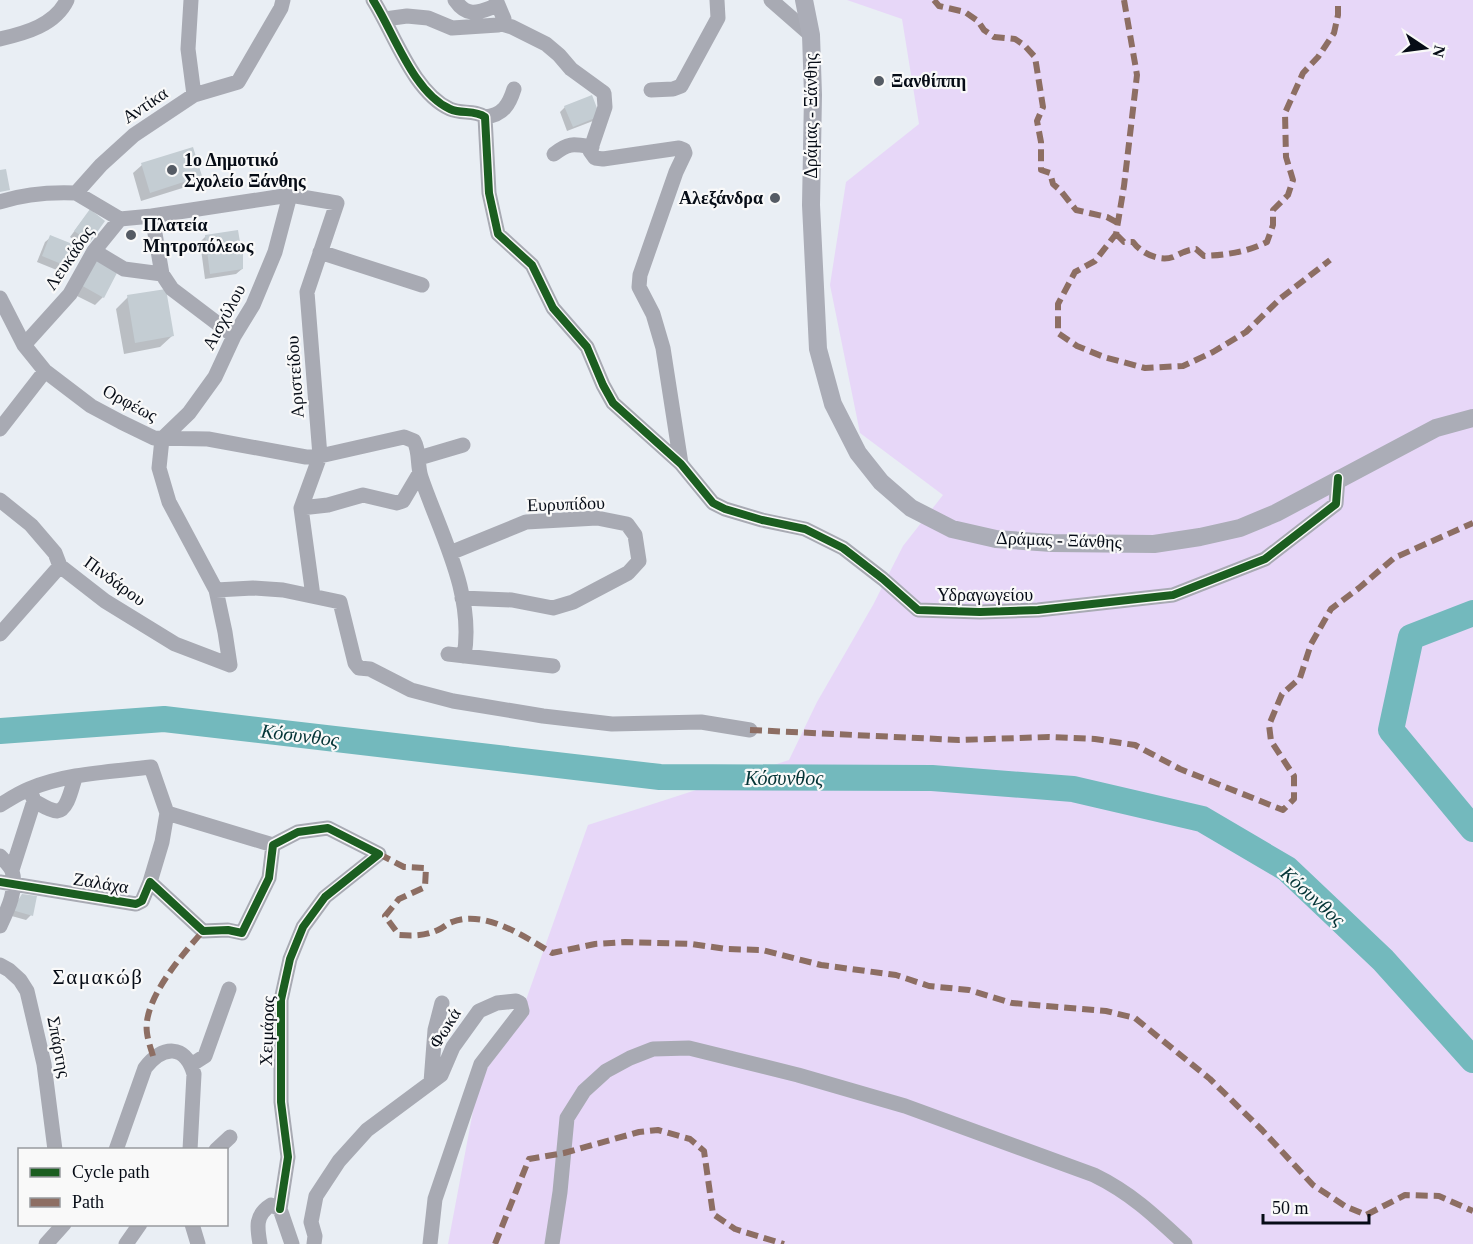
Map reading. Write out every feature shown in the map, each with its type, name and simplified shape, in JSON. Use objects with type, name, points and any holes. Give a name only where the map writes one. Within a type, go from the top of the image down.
[{"type":"main road","name":"Δράμας - Ξάνθης","points":[[804,0],[811,35],[813,95],[811,204],[818,349],[833,404],[858,453],[881,482],[911,508],[952,529],[996,539],[1052,543],[1154,543],[1200,537],[1240,528],[1276,513],[1338,478],[1436,428],[1473,418]]},
{"type":"street","points":[[0,39],[51,21],[62,10],[67,0]]},
{"type":"street","points":[[191,0],[188,49],[194,96]]},
{"type":"street","name":"Αντίκα","points":[[76,193],[134,135],[194,96],[237,82],[281,8],[283,0]]},
{"type":"street","points":[[373,0],[426,92],[450,109],[481,114],[485,117],[495,116],[503,112],[510,102],[514,89]]},
{"type":"street","points":[[454,0],[469,13],[479,12],[497,2],[504,17],[502,24]]},
{"type":"street","points":[[651,90],[673,89],[681,86],[718,18],[717,0]]},
{"type":"street","points":[[771,0],[811,35]]},
{"type":"street","points":[[385,19],[407,16],[429,18],[452,28],[502,24],[546,44],[571,69],[604,93],[605,107],[590,151],[595,158],[603,159],[682,148],[685,153],[676,172],[640,275],[639,287],[653,314],[663,348],[681,464]]},
{"type":"street","name":"Υδραγωγείου","points":[[485,117],[489,193],[498,234],[532,265],[553,308],[587,347],[613,404],[681,464],[712,503],[762,520],[805,529],[843,549],[883,579],[918,610],[980,612],[1038,610],[1173,595],[1264,559],[1336,504],[1338,478]]},
{"type":"street","points":[[554,154],[565,145],[592,147]]},
{"type":"street","points":[[0,202],[24,196],[59,192],[76,193],[120,219],[290,195]]},
{"type":"street","name":"Αριστείδου","points":[[290,195],[337,203],[307,292],[320,456],[301,508],[313,596]]},
{"type":"street","name":"Αισχύλου","points":[[162,439],[193,409],[215,377],[234,336],[254,305],[275,252],[290,195]]},
{"type":"street","points":[[153,216],[162,274],[172,289],[234,336]]},
{"type":"street","name":"Λευκάδος","points":[[24,345],[70,294],[94,251],[120,219]]},
{"type":"street","points":[[94,251],[124,269],[162,274]]},
{"type":"street","points":[[320,252],[422,285]]},
{"type":"street","name":"Ορφέως","points":[[0,298],[24,345],[45,371],[91,406],[154,438],[162,439],[159,468],[169,502],[216,590],[230,665]]},
{"type":"street","points":[[0,429],[45,371]]},
{"type":"street","points":[[162,439],[208,440],[306,457],[320,456],[404,437],[414,441],[419,458],[419,474],[450,553],[462,598],[465,629],[456,655],[553,666]]},
{"type":"street","points":[[419,458],[463,445]]},
{"type":"street","points":[[301,508],[328,505],[363,495],[398,503],[403,501],[419,474]]},
{"type":"street","name":"Πινδάρου","points":[[0,500],[31,525],[55,553],[60,566],[105,601],[175,644],[230,665]]},
{"type":"street","name":"Ευρυπίδου","points":[[450,553],[526,522],[597,518],[627,524],[635,534],[639,561],[628,573],[573,602],[553,608],[512,600],[462,598]]},
{"type":"street","points":[[0,634],[60,566]]},
{"type":"street","points":[[216,590],[253,588],[283,590],[340,602],[355,663],[359,668],[370,669],[411,690],[453,701],[543,716],[612,724],[701,722],[750,730]]},
{"type":"street","points":[[0,805],[75,778],[151,767],[167,813],[162,842],[150,882]]},
{"type":"street","points":[[32,795],[57,811],[62,808],[70,796],[75,778]]},
{"type":"street","points":[[8,879],[32,795]]},
{"type":"street","points":[[167,813],[273,844]]},
{"type":"street","name":"Χειμάρας","points":[[273,844],[298,832],[328,828],[379,854],[325,897],[303,927],[290,959],[281,999],[281,1102],[288,1157],[280,1209]]},
{"type":"street","name":"Ζαλάχα","points":[[8,879],[136,904],[142,902],[150,882],[203,931],[228,930],[242,933],[269,878],[273,844]]},
{"type":"street","points":[[0,856],[8,879],[9,904],[0,927]]},
{"type":"street","name":"Σπάρτης","points":[[0,965],[20,980],[27,991],[44,1064],[55,1148]]},
{"type":"street","points":[[192,1065],[205,1056],[229,989]]},
{"type":"street","name":"Φωκά","points":[[317,1241],[311,1222],[316,1196],[339,1161],[368,1130],[441,1075],[453,1047],[479,1011],[496,1003],[516,1001],[522,1008],[520,1014],[482,1064],[435,1199],[430,1244]]},
{"type":"street","points":[[431,1082],[435,1030],[442,1003]]},
{"type":"street","points":[[552,1244],[567,1118],[584,1090],[606,1071],[630,1058],[653,1049],[689,1048],[798,1075],[905,1106],[1094,1175],[1118,1187],[1141,1203],[1185,1244]]},
{"type":"street","points":[[116,1148],[145,1068],[153,1056],[164,1050],[184,1056],[192,1065],[194,1074],[190,1148]]},
{"type":"street","points":[[217,1148],[230,1137]]},
{"type":"street","points":[[260,1244],[257,1225],[259,1216],[271,1205],[280,1209],[292,1244]]},
{"type":"street","points":[[46,1244],[62,1226]]},
{"type":"street","points":[[126,1244],[139,1226]]},
{"type":"street","points":[[193,1226],[198,1244]]},
{"type":"shaded area","points":[[847,0],[1473,0],[1473,1244],[448,1244],[479,1079],[515,1031],[588,825],[789,760],[817,702],[873,605],[903,546],[943,495],[860,433],[830,285],[846,182],[919,124],[902,19]]},
{"type":"building","points":[[592,95],[600,116],[573,127],[564,106]]},
{"type":"building","name":"1ο Δημοτικό Σχολείο Ξάνθης","points":[[193,147],[202,176],[150,193],[141,163]]},
{"type":"building","points":[[6,169],[10,190],[0,192],[0,170]]},
{"type":"building","points":[[90,209],[105,221],[90,242],[74,231]]},
{"type":"building","points":[[238,230],[240,242],[243,242],[243,269],[210,274],[205,235]]},
{"type":"building","points":[[50,235],[80,247],[71,268],[42,256]]},
{"type":"building","points":[[94,256],[119,269],[104,298],[79,284]]},
{"type":"building","points":[[166,289],[174,336],[135,343],[127,295]]},
{"type":"building","points":[[22,894],[37,896],[33,916],[12,910]]},
{"type":"waterway","name":"Κόσυνθος","points":[[1473,613],[1411,637],[1391,730],[1473,829]]},
{"type":"waterway","name":"Κόσυνθος","points":[[0,731],[164,719],[660,777],[932,778],[1073,789],[1202,819],[1287,869],[1383,960],[1473,1060]]},
{"type":"marked path","points":[[934,0],[939,6],[965,12],[994,37],[1015,39],[1035,57],[1043,107],[1037,121],[1041,142],[1041,170],[1050,173],[1053,184],[1076,210],[1107,217],[1118,223]]},
{"type":"marked path","points":[[1124,0],[1137,75],[1116,234],[1095,261],[1075,272],[1058,304],[1058,333],[1077,346],[1104,357],[1145,368],[1183,366],[1213,352],[1246,332],[1281,298],[1330,260]]},
{"type":"marked path","points":[[1116,234],[1124,242],[1133,242],[1145,253],[1162,258],[1173,257],[1196,249],[1204,256],[1228,254],[1244,251],[1267,242],[1273,225],[1273,210],[1288,195],[1293,180],[1286,157],[1285,113],[1303,73],[1318,57],[1334,33],[1338,15],[1338,0]]},
{"type":"marked path","points":[[750,730],[959,740],[1049,737],[1095,739],[1135,745],[1180,769],[1283,810],[1294,799],[1294,776],[1271,741],[1269,725],[1282,694],[1300,678],[1311,644],[1331,609],[1394,558],[1473,523]]},
{"type":"marked path","points":[[379,854],[404,867],[426,868],[425,887],[399,899],[385,916],[399,935],[425,934],[452,922],[478,919],[504,927],[552,953],[595,944],[625,942],[692,944],[726,949],[762,950],[821,965],[896,975],[929,986],[969,990],[1012,1003],[1106,1011],[1135,1018],[1210,1079],[1313,1185],[1345,1206],[1366,1215],[1405,1195],[1439,1196],[1473,1211]]},
{"type":"marked path","points":[[153,1056],[147,1033],[147,1020],[151,1006],[166,978],[203,931]]},
{"type":"marked path","points":[[495,1244],[529,1159],[564,1153],[639,1132],[658,1130],[690,1139],[704,1151],[713,1214],[735,1229],[784,1244]]},
{"type":"cycle path","points":[[373,0],[415,76],[425,89],[437,101],[450,109],[477,113],[485,117],[489,193],[498,234],[532,265],[553,308],[587,347],[613,403],[681,464],[713,503],[762,520],[805,529],[843,548],[918,610],[980,612],[1038,610],[1173,595],[1265,559],[1336,504],[1338,478]]},
{"type":"cycle path","points":[[0,882],[136,904],[142,901],[150,882],[203,931],[228,930],[242,933],[269,878],[273,845],[298,832],[328,828],[379,854],[325,897],[303,927],[290,959],[281,1000],[281,1102],[288,1157],[280,1209]]},
{"type":"place","name":"Ξανθίππη","points":[[879,81]]},
{"type":"place","name":"1ο Δημοτικό Σχολείο Ξάνθης","points":[[172,170]]},
{"type":"place","name":"Αλεξάνδρα","points":[[775,198]]},
{"type":"place","name":"Πλατεία Μητροπόλεως","points":[[131,235]]},
{"type":"district","name":"Σαμακώβ","points":[[98,977]]}]
